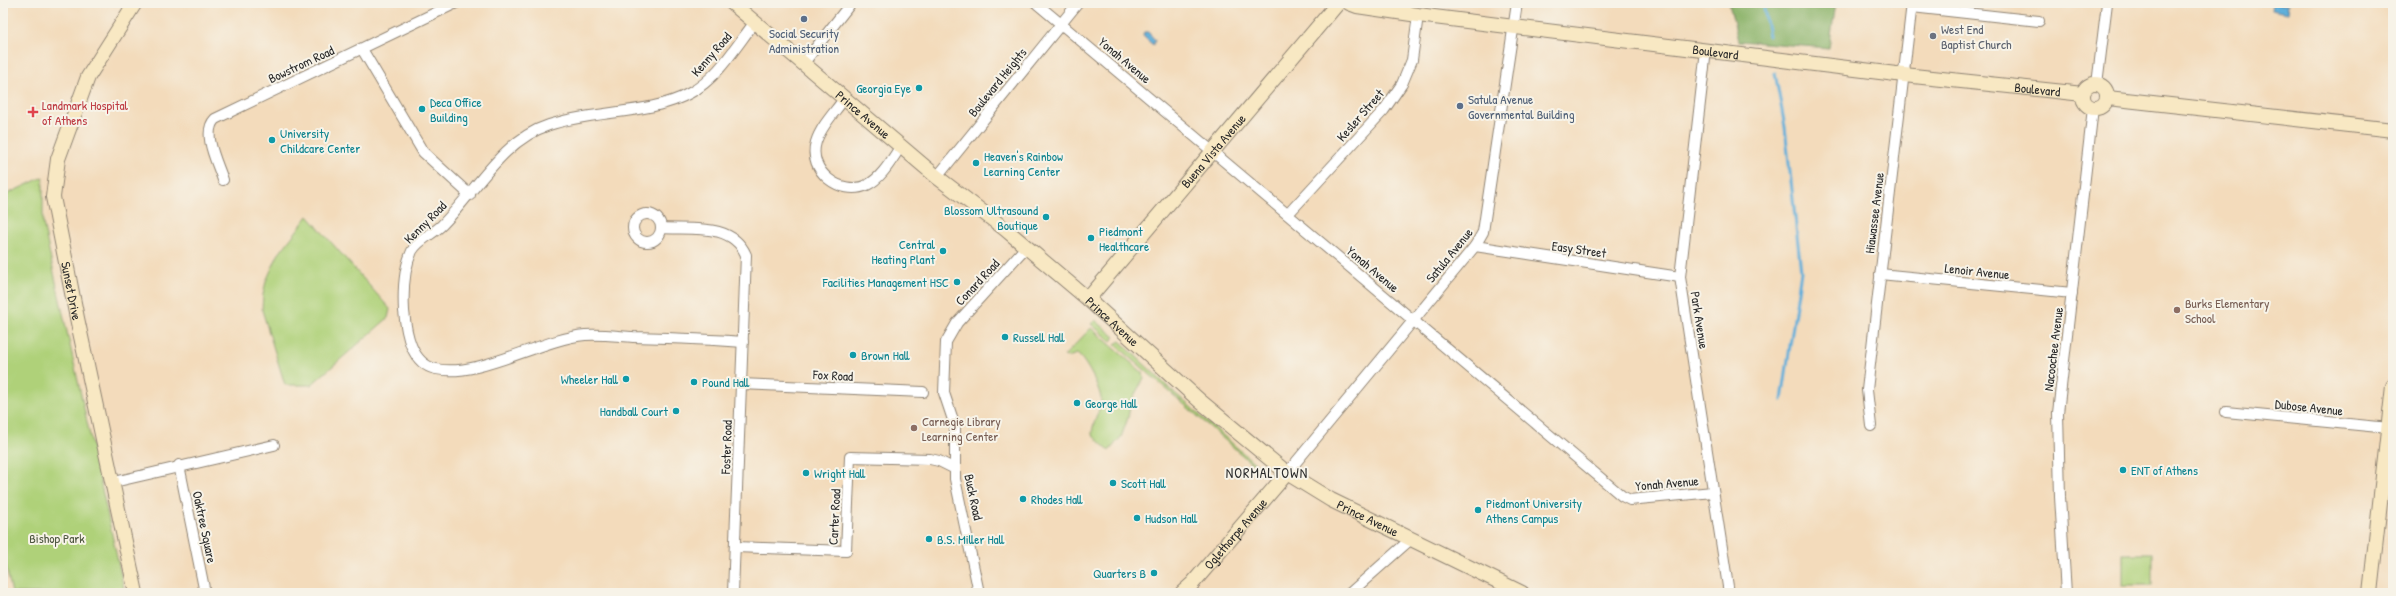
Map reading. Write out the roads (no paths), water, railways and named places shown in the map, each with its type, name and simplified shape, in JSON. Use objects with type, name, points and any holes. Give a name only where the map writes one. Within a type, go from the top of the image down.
[{"type":"street","name":"Sunset Drive","points":[[135,3],[88,77],[58,159],[53,197],[76,318],[114,482],[136,593]]},
{"type":"street","name":"Bowstrom Road","points":[[223,180],[210,135],[210,126],[215,119],[362,50],[456,3]]},
{"type":"street","name":"Prince Avenue","points":[[732,3],[937,177],[1026,247],[1088,299],[1200,401],[1287,473],[1331,500],[1522,593]]},
{"type":"street","points":[[803,64],[851,3]]},
{"type":"street","name":"Yonah Avenue","points":[[1036,3],[1622,496],[1630,500],[1712,492]]},
{"type":"street","name":"Boulevard Heights","points":[[937,177],[1060,23],[1078,3]]},
{"type":"street","name":"Buena Vista Avenue","points":[[1088,299],[1338,3]]},
{"type":"street","name":"Boulevard","points":[[1349,3],[1357,6],[1418,15],[1904,75],[2083,94]]},
{"type":"street","name":"Satula Avenue","points":[[1287,473],[1475,246],[1483,232],[1514,26],[1516,3]]},
{"type":"street","points":[[2096,84],[2106,3]]},
{"type":"street","points":[[1912,5],[2039,21]]},
{"type":"street","name":"Hiawassee Avenue","points":[[1871,426],[1867,390],[1912,5]]},
{"type":"street","name":"Kesler Street","points":[[1288,214],[1384,110],[1402,84],[1412,60],[1418,15]]},
{"type":"street","name":"Kenny Road","points":[[743,342],[690,338],[584,336],[480,365],[448,369],[429,367],[420,360],[412,347],[405,323],[404,299],[409,260],[417,245],[442,225],[470,195],[508,149],[528,134],[539,128],[562,121],[667,102],[700,87],[710,79],[755,22]]},
{"type":"street","points":[[362,50],[423,152],[470,195]]},
{"type":"street","name":"Park Avenue","points":[[1706,50],[1680,277],[1712,492],[1729,593]]},
{"type":"street","points":[[2096,84],[2106,88],[2108,98],[2103,106],[2093,108],[2085,103],[2083,94],[2088,86],[2096,84]]},
{"type":"street","points":[[2108,98],[2393,130]]},
{"type":"street","points":[[844,99],[823,129],[815,144],[816,162],[828,179],[846,187],[866,185],[875,180],[901,146]]},
{"type":"street","name":"Nacoochee Avenue","points":[[2066,593],[2060,497],[2058,413],[2093,108]]},
{"type":"street","name":"Foster Road","points":[[661,228],[727,233],[739,242],[746,254],[747,262],[733,593]]},
{"type":"street","name":"Easy Street","points":[[1475,246],[1680,277]]},
{"type":"street","name":"Conard Road","points":[[948,336],[957,322],[1026,247]]},
{"type":"street","name":"Lenoir Avenue","points":[[1880,274],[2072,293]]},
{"type":"street","name":"Buck Road","points":[[948,336],[945,349],[945,397],[955,426],[955,469],[979,593]]},
{"type":"street","name":"Fox Road","points":[[741,384],[923,392]]},
{"type":"street","points":[[2370,593],[2389,463],[2389,428],[2393,386]]},
{"type":"street","name":"Dubose Avenue","points":[[2226,412],[2389,428]]},
{"type":"street","points":[[114,482],[274,444]]},
{"type":"street","name":"Carter Road","points":[[735,547],[846,551],[850,457],[930,459],[939,461],[955,469]]},
{"type":"street","name":"Oaktree Square","points":[[179,466],[205,593]]},
{"type":"street","name":"Oglethorpe Avenue","points":[[1182,593],[1192,584],[1287,473]]},
{"type":"street","points":[[1350,593],[1411,539]]},
{"type":"water","points":[[2272,3],[2289,5],[2288,13],[2271,10]]},
{"type":"water","points":[[1144,32],[1148,32],[1155,40],[1153,45],[1143,36]]},
{"type":"waterway","points":[[1763,3],[1769,36]]},
{"type":"waterway","points":[[1775,73],[1785,127],[1801,271],[1782,400]]},
{"type":"place","name":"Social Security Administration","points":[[804,19]]},
{"type":"place","name":"West End Baptist Church","points":[[1933,36]]},
{"type":"place","name":"Georgia Eye","points":[[919,88]]},
{"type":"place","name":"Satula Avenue Governmental Building","points":[[1460,106]]},
{"type":"place","name":"Deca Office Building","points":[[422,109]]},
{"type":"place","name":"Landmark Hospital of Athens","points":[[33,112]]},
{"type":"place","name":"University Childcare Center","points":[[272,140]]},
{"type":"place","name":"Heaven's Rainbow Learning Center","points":[[976,163]]},
{"type":"place","name":"Blossom Ultrasound Boutique","points":[[1046,217]]},
{"type":"place","name":"Piedmont Healthcare","points":[[1091,238]]},
{"type":"place","name":"Central Heating Plant","points":[[943,251]]},
{"type":"place","name":"Facilities Management HSC","points":[[957,282]]},
{"type":"place","name":"Burks Elementary School","points":[[2177,310]]},
{"type":"place","name":"Russell Hall","points":[[1005,337]]},
{"type":"place","name":"Brown Hall","points":[[853,355]]},
{"type":"place","name":"Wheeler Hall","points":[[626,379]]},
{"type":"place","name":"Pound Hall","points":[[694,382]]},
{"type":"place","name":"George Hall","points":[[1077,403]]},
{"type":"place","name":"Handball Court","points":[[676,411]]},
{"type":"place","name":"Carnegie Library Learning Center","points":[[914,428]]},
{"type":"place","name":"ENT of Athens","points":[[2123,470]]},
{"type":"place","name":"Wright Hall","points":[[806,473]]},
{"type":"place","name":"Scott Hall","points":[[1113,483]]},
{"type":"place","name":"Rhodes Hall","points":[[1023,499]]},
{"type":"place","name":"Piedmont University Athens Campus","points":[[1478,510]]},
{"type":"place","name":"Hudson Hall","points":[[1137,518]]},
{"type":"place","name":"B.S. Miller Hall","points":[[929,539]]},
{"type":"place","name":"Quarters B","points":[[1154,573]]},
{"type":"district","name":"NORMALTOWN","points":[[1267,472]]},
{"type":"park label","name":"Bishop Park","points":[[57,538]]}]
